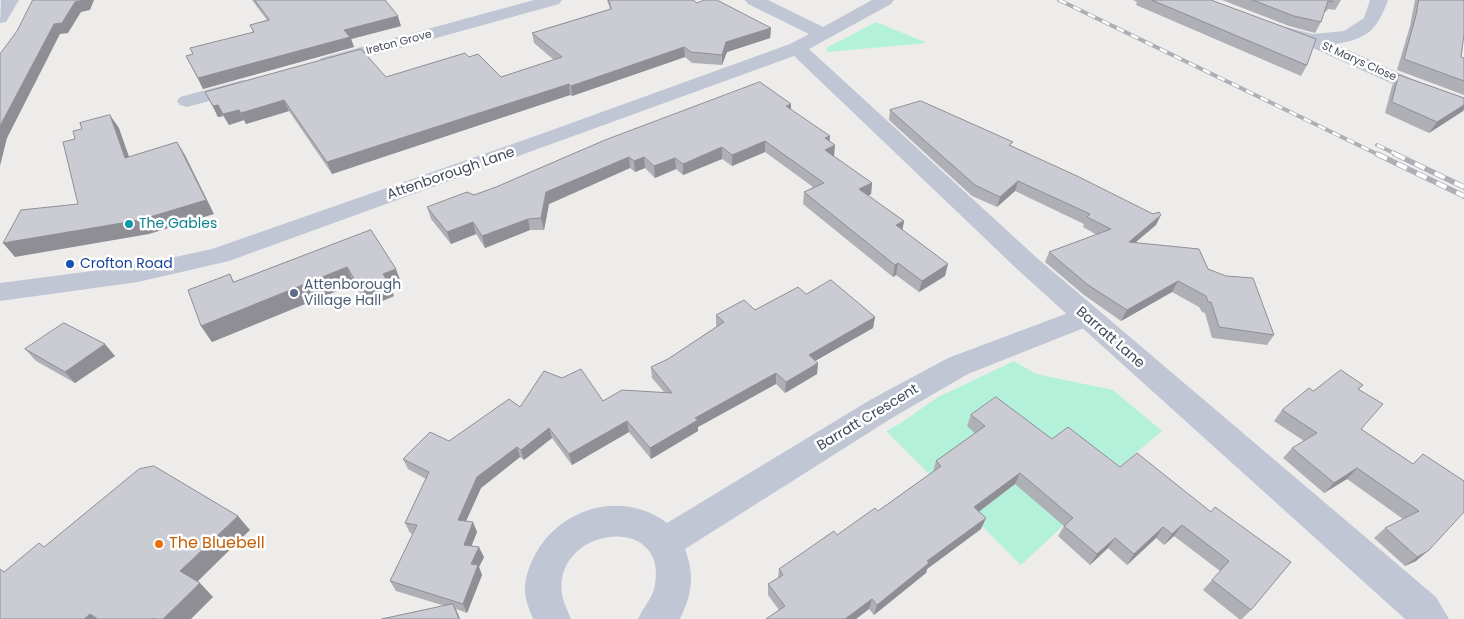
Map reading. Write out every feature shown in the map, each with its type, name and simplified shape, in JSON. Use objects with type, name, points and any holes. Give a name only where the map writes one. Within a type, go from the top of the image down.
[{"type":"street","points":[[0,18],[10,0]]},
{"type":"street","name":"Ireton Grove","points":[[312,66],[553,0]]},
{"type":"street","points":[[754,0],[824,34]]},
{"type":"street","name":"Attenborough Lane","points":[[0,292],[129,276],[177,267],[220,255],[540,143],[797,48],[885,0]]},
{"type":"street","name":"St Marys Close","points":[[1310,40],[1338,39],[1354,35],[1371,22],[1379,0]]},
{"type":"street","name":"St Marys Close","points":[[1260,23],[1310,40],[1360,64],[1464,104]]},
{"type":"street","name":"Barratt Lane","points":[[797,48],[865,116],[1084,317],[1401,590],[1430,619]]},
{"type":"street","points":[[188,101],[264,80]]},
{"type":"street","name":"Barratt Crescent","points":[[665,544],[881,409],[958,366],[1084,317]]},
{"type":"street","points":[[552,619],[544,606],[542,582],[548,561],[561,542],[580,528],[601,521],[631,521],[650,529],[665,544],[675,570],[673,592],[663,613],[656,619]]},
{"type":"green space","points":[[876,22],[927,43],[828,52],[826,48]]},
{"type":"green space","points":[[1014,361],[1036,374],[1113,390],[1162,431],[1098,485],[1092,499],[1021,565],[886,431],[901,423],[938,397]]},
{"type":"building","points":[[33,0],[84,0],[75,2],[62,23],[54,24],[0,126],[0,54],[17,31]]},
{"type":"building","points":[[255,0],[385,0],[398,16],[344,30],[350,37],[198,78],[186,56],[193,54],[190,48],[254,32],[250,25],[269,20]]},
{"type":"building","points":[[609,0],[693,0],[697,3],[704,0],[717,0],[771,28],[726,42],[722,55],[691,52],[684,47],[571,86],[569,84],[327,162],[284,100],[241,113],[239,110],[223,114],[218,105],[213,106],[205,92],[361,49],[386,77],[465,53],[469,57],[478,54],[501,77],[562,57],[532,33],[611,9]]},
{"type":"building","points":[[1152,0],[1211,0],[1316,39],[1307,65]]},
{"type":"building","points":[[1253,0],[1332,0],[1332,2],[1328,1],[1321,22],[1294,16]]},
{"type":"building","points":[[1419,0],[1464,0],[1464,34],[1461,57],[1464,58],[1464,81],[1404,59]]},
{"type":"building","points":[[1399,75],[1464,98],[1464,105],[1437,122],[1392,102]]},
{"type":"building","points":[[760,82],[791,104],[786,106],[830,136],[825,138],[835,145],[825,150],[872,183],[859,189],[904,221],[896,225],[948,264],[922,281],[898,263],[895,265],[804,192],[824,183],[765,141],[732,155],[722,147],[683,164],[675,158],[654,166],[644,157],[634,161],[629,157],[546,192],[541,218],[528,219],[482,236],[473,222],[447,232],[427,207],[467,192],[474,195],[496,187],[605,140]]},
{"type":"building","points":[[921,101],[1013,142],[1009,145],[1153,214],[1159,212],[1161,215],[1129,242],[1199,249],[1208,269],[1226,276],[1253,278],[1274,335],[1219,327],[1211,302],[1208,302],[1206,296],[1178,281],[1127,310],[1088,285],[1049,252],[1111,229],[1087,217],[1090,214],[1018,181],[1000,197],[975,185],[890,110]]},
{"type":"building","points":[[110,115],[125,158],[177,142],[206,200],[140,220],[3,243],[21,210],[78,204],[63,142],[75,139],[73,131],[82,129],[80,123]]},
{"type":"building","points":[[371,230],[396,269],[383,274],[387,280],[361,290],[347,267],[201,326],[188,290],[230,274],[233,282]]},
{"type":"building","points":[[831,280],[875,317],[809,355],[818,363],[786,382],[776,373],[695,418],[698,420],[650,448],[627,421],[569,454],[549,428],[521,450],[517,447],[477,477],[458,520],[473,522],[464,545],[479,547],[471,564],[478,565],[463,604],[390,581],[417,525],[405,523],[429,472],[403,459],[430,432],[449,441],[509,399],[520,407],[544,371],[562,378],[581,369],[603,401],[622,390],[672,393],[651,367],[668,359],[724,322],[716,315],[744,300],[755,310],[798,287],[806,294]]},
{"type":"building","points":[[64,323],[105,344],[65,372],[25,349]]},
{"type":"building","points":[[1341,370],[1363,385],[1358,389],[1383,404],[1361,429],[1413,464],[1423,454],[1464,481],[1464,512],[1428,551],[1417,557],[1385,528],[1419,511],[1357,468],[1334,483],[1292,448],[1317,433],[1282,410],[1309,388],[1313,391]]},
{"type":"building","points":[[996,397],[1052,439],[1068,427],[1120,467],[1137,453],[1211,512],[1215,507],[1291,562],[1251,610],[1212,580],[1229,561],[1182,525],[1172,534],[1163,527],[1134,554],[1115,538],[1097,554],[1064,526],[1073,518],[1020,473],[974,507],[986,518],[927,561],[929,563],[877,605],[872,599],[845,619],[766,619],[785,606],[768,584],[783,575],[779,569],[834,531],[837,535],[875,508],[878,511],[941,466],[936,461],[985,426],[971,415]]},
{"type":"building","name":"The Bluebell","points":[[154,466],[238,516],[180,571],[200,583],[163,619],[98,619],[90,614],[84,619],[0,619],[0,569],[4,572],[39,543],[44,547],[139,469]]},
{"type":"building","points":[[453,604],[459,619],[382,619]]},
{"type":"railway","points":[[1059,0],[1379,155]]},
{"type":"railway","points":[[1377,145],[1398,155]]},
{"type":"railway","points":[[1377,154],[1464,196]]},
{"type":"railway","points":[[1395,154],[1464,187]]},
{"type":"place","name":"The Gables","points":[[129,224]]},
{"type":"place","name":"Crofton Road","points":[[70,264]]},
{"type":"place","name":"Attenborough Village Hall","points":[[294,293]]},
{"type":"place","name":"The Bluebell","points":[[159,544]]}]
